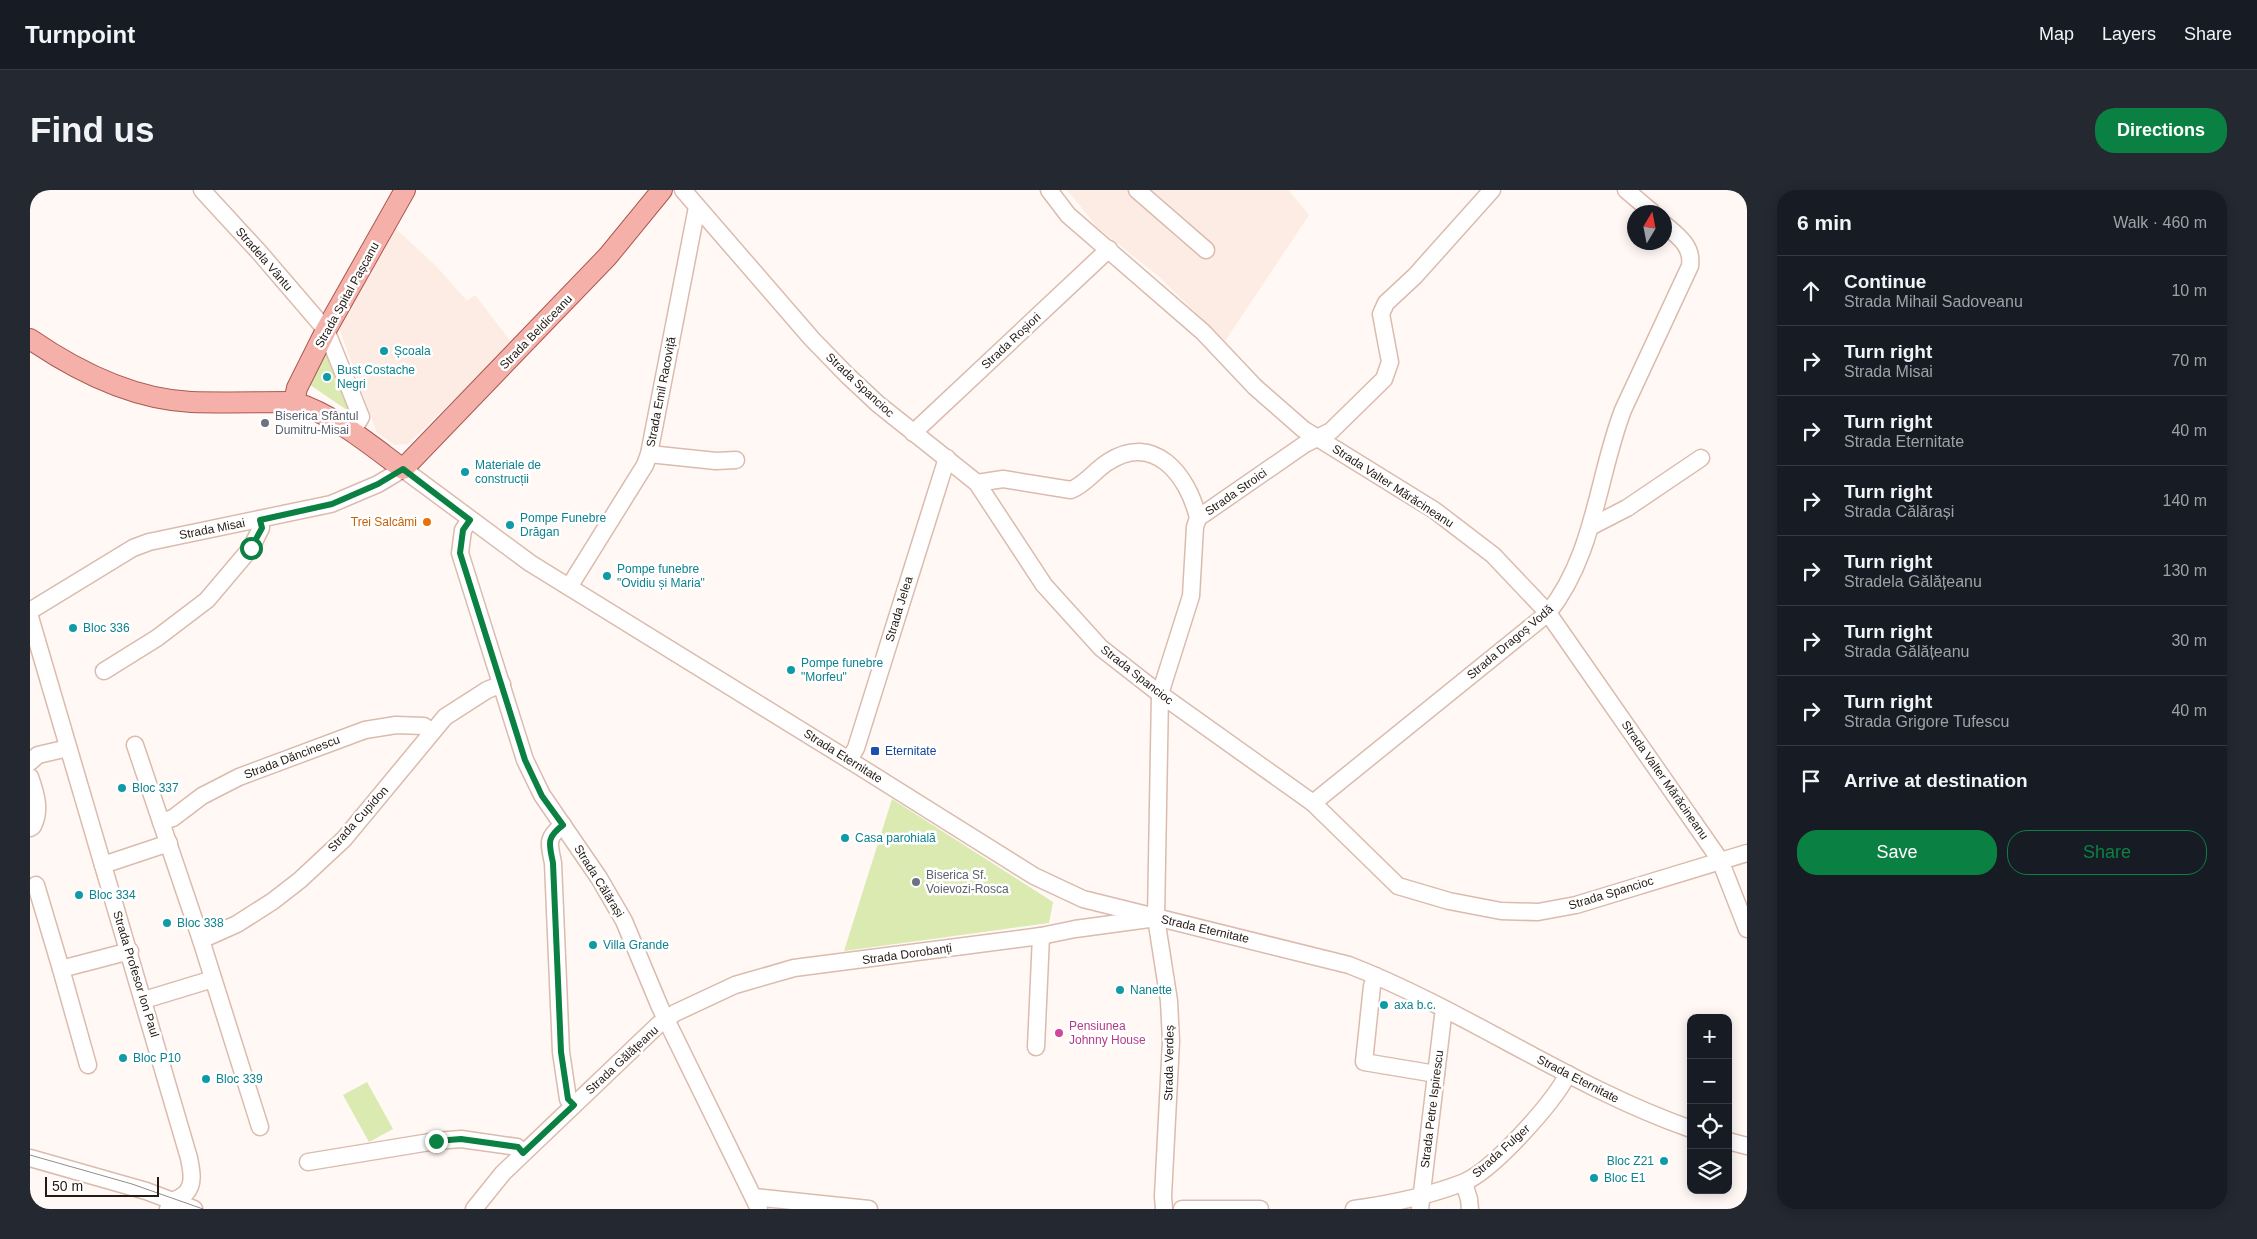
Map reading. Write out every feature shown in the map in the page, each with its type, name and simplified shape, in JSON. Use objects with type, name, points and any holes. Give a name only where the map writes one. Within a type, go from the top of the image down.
[{"type":"main road","name":"Strada Spital Pașcanu","points":[[294,402],[297,388],[326,330],[406,190]]},
{"type":"main road","name":"Strada Beldiceanu","points":[[403,469],[608,256],[662,190]]},
{"type":"main road","name":"Strada Eternitate","points":[[30,339],[74,367],[104,382],[150,396],[190,402],[294,402],[330,417],[403,469]]},
{"type":"street","name":"Stradela Vântu","points":[[202,190],[260,252],[326,330],[360,417],[352,432]]},
{"type":"street","name":"Strada Spancioc","points":[[683,190],[812,339],[878,404],[977,483],[1028,563],[1074,620],[1101,648],[1160,694],[1313,803],[1398,886],[1449,901],[1501,911],[1538,912],[1576,905],[1747,853]]},
{"type":"street","name":"Strada Valter Mărăcineanu","points":[[1050,190],[1068,215],[1202,332],[1255,388],[1303,429],[1434,510],[1493,555],[1548,612],[1720,860],[1747,929]]},
{"type":"street","points":[[1137,190],[1206,250]]},
{"type":"street","name":"Strada Stroici","points":[[1156,918],[1160,694],[1191,596],[1193,539],[1198,518],[1305,444],[1331,431],[1384,379],[1390,362],[1381,314],[1386,303],[1415,276],[1492,190]]},
{"type":"street","points":[[1626,190],[1644,205]]},
{"type":"street","name":"Strada Emil Racoviță","points":[[569,587],[645,465],[649,454],[696,207]]},
{"type":"street","name":"Strada Dragoș Vodă","points":[[1313,803],[1548,612],[1568,585],[1592,526],[1617,427],[1688,274],[1691,257],[1685,242],[1672,231]]},
{"type":"street","name":"Strada Roșiori","points":[[913,433],[1109,249]]},
{"type":"street","points":[[977,483],[1003,479],[1071,490],[1078,487],[1106,463],[1122,454],[1136,450],[1144,451],[1157,455],[1173,468],[1188,491],[1198,518]]},
{"type":"street","points":[[649,454],[716,461],[736,460]]},
{"type":"street","name":"Strada Jelea","points":[[849,760],[856,748],[947,458]]},
{"type":"street","points":[[1592,526],[1627,508],[1701,458]]},
{"type":"street","name":"Strada Misai","points":[[30,611],[134,548],[149,542],[332,504],[378,484],[403,469]]},
{"type":"street","name":"Strada Eternitate","points":[[403,469],[530,563],[1051,885],[1083,900],[1349,965],[1446,1010],[1621,1101],[1687,1127]]},
{"type":"street","points":[[104,671],[158,638],[207,600],[251,548],[262,528],[260,520]]},
{"type":"street","name":"Strada Călărași","points":[[470,520],[463,530],[460,553],[525,760],[542,796],[563,825],[624,921],[667,1020],[757,1203]]},
{"type":"street","name":"Strada Profesor Ion Paul","points":[[30,617],[130,951],[193,1176],[186,1193],[170,1205]]},
{"type":"street","name":"Strada Cupidon","points":[[202,940],[237,924],[273,901],[300,880],[344,838],[445,717],[487,690],[502,684]]},
{"type":"street","name":"Strada Dăncinescu","points":[[161,822],[173,818],[202,796],[238,778],[365,730],[396,725],[424,726],[431,733]]},
{"type":"street","points":[[135,745],[202,940],[260,1127]]},
{"type":"street","points":[[30,762],[38,756],[68,748]]},
{"type":"street","points":[[30,777],[36,794],[38,817],[30,828]]},
{"type":"street","points":[[563,825],[552,833],[549,842],[553,863],[561,1052],[568,1099],[574,1105]]},
{"type":"street","points":[[103,865],[169,844]]},
{"type":"street","points":[[36,885],[88,1066]]},
{"type":"street","name":"Strada Dorobanți","points":[[667,1020],[675,1013],[735,985],[794,968],[1041,936],[1075,929],[1156,918]]},
{"type":"street","name":"Strada Verdeș","points":[[1156,918],[1168,1000],[1171,1041],[1163,1196],[1164,1209]]},
{"type":"street","points":[[1036,1046],[1041,936]]},
{"type":"street","points":[[61,968],[130,951]]},
{"type":"street","points":[[1376,976],[1372,986],[1364,1062],[1436,1074]]},
{"type":"street","points":[[144,1000],[213,979]]},
{"type":"street","name":"Strada Petre Ispirescu","points":[[1421,1202],[1443,1016],[1446,1010]]},
{"type":"street","name":"Strada Gălățeanu","points":[[474,1209],[503,1173],[523,1153],[658,1025],[667,1020]]},
{"type":"street","name":"Strada Fulger","points":[[1354,1209],[1421,1202],[1464,1183],[1484,1169],[1531,1126],[1561,1087],[1568,1074]]},
{"type":"street","points":[[308,1162],[436,1141],[461,1139],[518,1147],[523,1153]]},
{"type":"street","points":[[1732,1142],[1747,1146]]},
{"type":"street","points":[[30,1158],[170,1205],[194,1209]]},
{"type":"street","points":[[1464,1183],[1470,1209]]},
{"type":"street","points":[[757,1203],[869,1209]]},
{"type":"street","points":[[1182,1209],[1260,1209]]},
{"type":"shaded area","points":[[1067,190],[1288,190],[1309,215],[1225,341],[1158,276],[1097,227]]},
{"type":"shaded area","points":[[394,227],[436,266],[467,301],[475,295],[512,343],[408,444],[395,445],[377,433],[339,328]]},
{"type":"green space","points":[[328,345],[354,412],[350,412],[310,385]]},
{"type":"green space","points":[[892,799],[1053,902],[1049,923],[844,951]]},
{"type":"green space","points":[[367,1082],[393,1129],[369,1142],[343,1095]]},
{"type":"tram line","points":[[30,1155],[132,1184],[203,1209]]},
{"type":"place","name":"Școala","points":[[384,351]]},
{"type":"place","name":"Bust Costache Negri","points":[[327,377]]},
{"type":"place","name":"Biserica Sfântul Dumitru-Misai","points":[[265,423]]},
{"type":"place","name":"Materiale de construcții","points":[[465,472]]},
{"type":"place","name":"Trei Salcâmi","points":[[427,522]]},
{"type":"place","name":"Pompe Funebre Drăgan","points":[[510,525]]},
{"type":"place","name":"Pompe funebre \"Ovidiu și Maria\"","points":[[607,576]]},
{"type":"place","name":"Bloc 336","points":[[73,628]]},
{"type":"place","name":"Pompe funebre \"Morfeu\"","points":[[791,670]]},
{"type":"place","name":"Eternitate","points":[[875,751]]},
{"type":"place","name":"Bloc 337","points":[[122,788]]},
{"type":"place","name":"Casa parohială","points":[[845,838]]},
{"type":"place","name":"Biserica Sf. Voievozi-Rosca","points":[[916,882]]},
{"type":"place","name":"Bloc 334","points":[[79,895]]},
{"type":"place","name":"Bloc 338","points":[[167,923]]},
{"type":"place","name":"Villa Grande","points":[[593,945]]},
{"type":"place","name":"Nanette","points":[[1120,990]]},
{"type":"place","name":"axa b.c.","points":[[1384,1005]]},
{"type":"place","name":"Pensiunea Johnny House","points":[[1059,1033]]},
{"type":"place","name":"Bloc P10","points":[[123,1058]]},
{"type":"place","name":"Bloc 339","points":[[206,1079]]},
{"type":"place","name":"Bloc Z21","points":[[1664,1161]]},
{"type":"place","name":"Bloc E1","points":[[1594,1178]]},
{"type":"route","points":[[251,548],[262,528],[260,520],[332,504],[378,484],[403,469],[470,520],[463,530],[460,553],[525,760],[542,796],[563,825],[552,833],[549,842],[553,863],[561,1052],[568,1099],[574,1105],[523,1153],[518,1147],[461,1139],[436,1141]]}]
